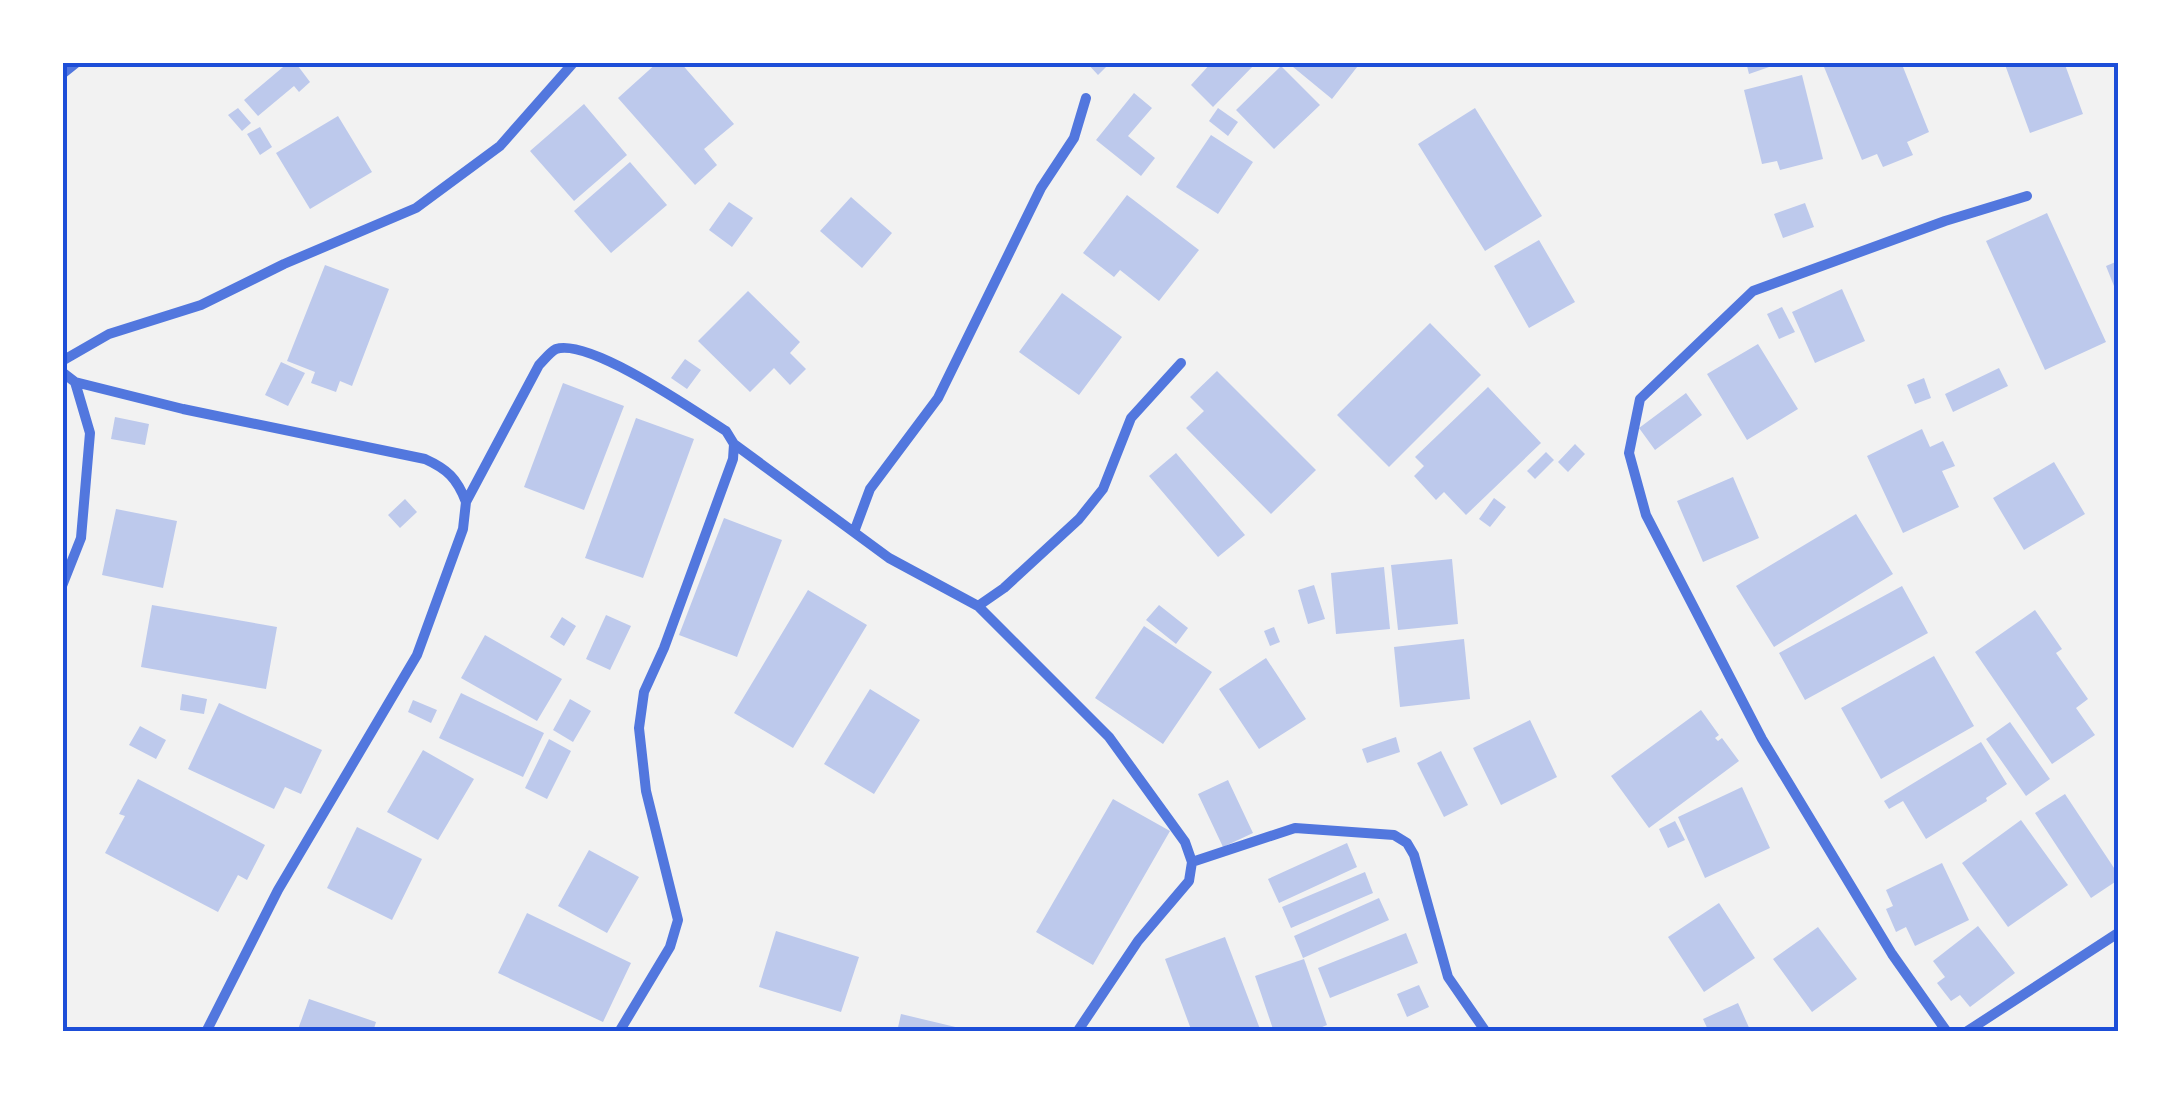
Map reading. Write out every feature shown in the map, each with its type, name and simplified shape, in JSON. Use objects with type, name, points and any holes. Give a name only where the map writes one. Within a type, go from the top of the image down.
[{"type":"street","points":[[62,74],[78,62]]},
{"type":"street","points":[[62,362],[108,334],[201,305],[284,264],[416,208],[500,146],[574,62]]},
{"type":"street","points":[[854,532],[870,489],[938,398],[1041,188],[1074,138],[1086,98]]},
{"type":"street","points":[[1947,1032],[1892,954],[1762,739],[1646,515],[1628,452],[1640,399],[1753,291],[1945,221],[2027,196]]},
{"type":"street","points":[[206,1032],[278,890],[417,655],[462,529],[466,502],[539,365],[554,350],[573,348],[649,380],[726,431],[734,444],[888,558],[978,606],[1109,738],[1185,842],[1192,862],[1189,881],[1138,941],[1077,1032]]},
{"type":"street","points":[[978,606],[1004,588],[1079,520],[1102,489],[1130,418],[1181,363]]},
{"type":"street","points":[[62,372],[76,382],[182,409],[425,459],[445,468],[459,482],[466,502]]},
{"type":"street","points":[[62,586],[82,538],[90,433],[76,382]]},
{"type":"street","points":[[619,1032],[670,947],[678,920],[646,790],[639,728],[644,692],[733,459],[734,444]]},
{"type":"street","points":[[1192,862],[1295,828],[1394,836],[1414,854],[1448,976],[1486,1032]]},
{"type":"street","points":[[1966,1032],[2118,933]]},
{"type":"building","points":[[289,62],[295,62],[310,82],[299,92],[294,86],[258,116],[244,100]]},
{"type":"building","points":[[658,62],[680,62],[734,124],[704,149],[717,165],[695,185],[618,98]]},
{"type":"building","points":[[1086,62],[1111,62],[1098,75]]},
{"type":"building","points":[[1212,62],[1257,62],[1213,107],[1191,85]]},
{"type":"building","points":[[1287,62],[1361,62],[1332,99]]},
{"type":"building","points":[[1746,62],[1781,62],[1781,63],[1749,74]]},
{"type":"building","points":[[1822,62],[1901,62],[1929,132],[1907,142],[1913,155],[1883,167],[1877,154],[1862,160]]},
{"type":"building","points":[[2004,62],[2064,62],[2083,114],[2030,133]]},
{"type":"building","points":[[1281,66],[1320,105],[1274,149],[1236,110]]},
{"type":"building","points":[[1802,75],[1823,159],[1780,170],[1777,161],[1762,164],[1744,90]]},
{"type":"building","points":[[1134,93],[1152,108],[1128,136],[1155,158],[1141,176],[1096,140]]},
{"type":"building","points":[[584,104],[627,155],[574,201],[530,151]]},
{"type":"building","points":[[238,108],[251,123],[242,131],[228,115]]},
{"type":"building","points":[[1218,108],[1238,122],[1228,136],[1209,121]]},
{"type":"building","points":[[1475,108],[1542,216],[1485,251],[1418,144]]},
{"type":"building","points":[[338,116],[372,172],[310,209],[276,153]]},
{"type":"building","points":[[260,127],[272,147],[260,155],[247,134]]},
{"type":"building","points":[[1211,135],[1253,162],[1218,214],[1176,187]]},
{"type":"building","points":[[630,162],[667,205],[611,253],[574,211]]},
{"type":"building","points":[[1127,195],[1199,250],[1159,301],[1120,270],[1114,277],[1083,253]]},
{"type":"building","points":[[851,197],[892,233],[862,268],[820,231]]},
{"type":"building","points":[[729,202],[753,218],[732,247],[709,230]]},
{"type":"building","points":[[1805,203],[1814,227],[1783,238],[1774,214]]},
{"type":"building","points":[[2047,213],[2106,342],[2045,370],[1986,241]]},
{"type":"building","points":[[1539,240],[1575,302],[1529,328],[1494,266]]},
{"type":"building","points":[[2118,261],[2118,296],[2106,266]]},
{"type":"building","points":[[325,265],[389,289],[352,386],[340,381],[336,392],[311,383],[315,372],[287,361]]},
{"type":"building","points":[[1842,289],[1865,341],[1815,363],[1792,312]]},
{"type":"building","points":[[748,291],[800,342],[790,353],[806,369],[790,385],[774,368],[750,392],[698,341]]},
{"type":"building","points":[[1062,293],[1122,337],[1079,395],[1019,352]]},
{"type":"building","points":[[1782,307],[1795,332],[1779,339],[1767,314]]},
{"type":"building","points":[[1430,323],[1481,375],[1389,467],[1337,415]]},
{"type":"building","points":[[1758,344],[1798,409],[1747,440],[1707,374]]},
{"type":"building","points":[[685,359],[701,370],[687,389],[671,378]]},
{"type":"building","points":[[281,362],[305,373],[288,406],[265,395]]},
{"type":"building","points":[[1999,368],[2008,386],[1953,412],[1945,394]]},
{"type":"building","points":[[1217,371],[1316,470],[1271,514],[1186,428],[1204,411],[1190,397]]},
{"type":"building","points":[[1924,378],[1931,398],[1915,404],[1907,385]]},
{"type":"building","points":[[563,383],[624,406],[584,510],[524,487]]},
{"type":"building","points":[[1488,387],[1541,443],[1466,515],[1444,492],[1436,500],[1414,476],[1424,466],[1415,457]]},
{"type":"building","points":[[1686,393],[1702,415],[1655,450],[1639,428]]},
{"type":"building","points":[[115,417],[149,424],[145,445],[111,439]]},
{"type":"building","points":[[636,418],[694,439],[643,578],[585,558]]},
{"type":"building","points":[[1922,429],[1930,447],[1943,441],[1955,466],[1942,471],[1959,507],[1903,533],[1867,456]]},
{"type":"building","points":[[1575,444],[1585,454],[1568,472],[1558,462]]},
{"type":"building","points":[[1546,452],[1554,460],[1535,479],[1527,471]]},
{"type":"building","points":[[1176,453],[1245,535],[1218,557],[1149,476]]},
{"type":"building","points":[[2054,462],[2085,514],[2024,550],[1993,498]]},
{"type":"building","points":[[1733,477],[1759,538],[1703,562],[1677,501]]},
{"type":"building","points":[[1494,498],[1506,507],[1490,527],[1479,519]]},
{"type":"building","points":[[405,499],[417,512],[400,528],[388,515]]},
{"type":"building","points":[[116,509],[177,521],[163,588],[102,575]]},
{"type":"building","points":[[1856,514],[1893,574],[1774,647],[1736,586]]},
{"type":"building","points":[[724,518],[782,540],[737,657],[679,635]]},
{"type":"building","points":[[1452,559],[1458,624],[1398,630],[1391,565]]},
{"type":"building","points":[[1384,567],[1390,629],[1336,634],[1331,573]]},
{"type":"building","points":[[1314,585],[1325,619],[1308,624],[1298,590]]},
{"type":"building","points":[[1902,586],[1928,633],[1805,700],[1779,653]]},
{"type":"building","points":[[808,590],[867,625],[793,748],[734,713]]},
{"type":"building","points":[[152,605],[277,627],[266,689],[141,667]]},
{"type":"building","points":[[1159,605],[1188,628],[1176,644],[1146,620]]},
{"type":"building","points":[[2035,610],[2062,649],[2056,653],[2088,699],[2076,708],[2095,735],[2052,764],[1975,652]]},
{"type":"building","points":[[606,615],[631,626],[610,670],[586,659]]},
{"type":"building","points":[[562,617],[576,626],[564,646],[550,637]]},
{"type":"building","points":[[1144,626],[1212,672],[1163,744],[1095,698]]},
{"type":"building","points":[[1274,627],[1280,642],[1270,646],[1264,631]]},
{"type":"building","points":[[485,635],[562,679],[537,721],[461,678]]},
{"type":"building","points":[[1464,639],[1470,699],[1400,707],[1394,647]]},
{"type":"building","points":[[1934,656],[1974,726],[1881,779],[1841,708]]},
{"type":"building","points":[[1266,658],[1306,719],[1259,749],[1219,689]]},
{"type":"building","points":[[870,689],[920,720],[874,794],[824,764]]},
{"type":"building","points":[[461,693],[544,733],[523,777],[439,738]]},
{"type":"building","points":[[182,694],[207,699],[204,714],[180,710]]},
{"type":"building","points":[[570,699],[591,711],[573,742],[553,730]]},
{"type":"building","points":[[413,700],[437,710],[431,723],[408,712]]},
{"type":"building","points":[[219,703],[322,750],[301,794],[285,787],[274,809],[188,769]]},
{"type":"building","points":[[1701,710],[1719,735],[1715,738],[1722,738],[1739,761],[1649,828],[1611,776]]},
{"type":"building","points":[[1530,720],[1557,777],[1501,805],[1473,748]]},
{"type":"building","points":[[2010,722],[2050,779],[2026,796],[1986,739]]},
{"type":"building","points":[[140,726],[166,740],[156,759],[129,745]]},
{"type":"building","points":[[1396,737],[1400,752],[1367,763],[1362,749]]},
{"type":"building","points":[[549,739],[571,751],[547,799],[525,788]]},
{"type":"building","points":[[1981,742],[2007,784],[1987,801],[1926,839],[1903,801],[1889,809],[1884,801]]},
{"type":"building","points":[[423,750],[474,779],[438,840],[387,812]]},
{"type":"building","points":[[1441,751],[1468,805],[1444,817],[1417,763]]},
{"type":"building","points":[[138,779],[265,845],[247,880],[238,875],[218,912],[105,853],[125,816],[119,814]]},
{"type":"building","points":[[1228,780],[1253,833],[1223,847],[1198,794]]},
{"type":"building","points":[[1742,787],[1770,848],[1705,878],[1678,817]]},
{"type":"building","points":[[2065,794],[2118,874],[2118,880],[2091,898],[2035,813]]},
{"type":"building","points":[[1113,799],[1170,831],[1093,965],[1036,932]]},
{"type":"building","points":[[2021,820],[2068,885],[2008,927],[1962,863]]},
{"type":"building","points":[[1675,821],[1685,840],[1668,848],[1659,829]]},
{"type":"building","points":[[357,827],[422,859],[392,920],[327,888]]},
{"type":"building","points":[[1347,843],[1357,867],[1279,903],[1268,879]]},
{"type":"building","points":[[589,850],[639,877],[607,933],[558,906]]},
{"type":"building","points":[[1942,863],[1969,920],[1915,946],[1906,927],[1896,932],[1886,909],[1893,906],[1886,890]]},
{"type":"building","points":[[1365,872],[1373,893],[1291,928],[1282,907]]},
{"type":"building","points":[[1379,898],[1389,920],[1303,958],[1294,936]]},
{"type":"building","points":[[1719,903],[1755,958],[1704,992],[1668,937]]},
{"type":"building","points":[[527,913],[631,963],[603,1022],[498,973]]},
{"type":"building","points":[[1978,926],[2015,973],[1970,1007],[1960,995],[1951,1001],[1937,983],[1945,977],[1933,961]]},
{"type":"building","points":[[1818,927],[1857,979],[1812,1012],[1773,959]]},
{"type":"building","points":[[776,931],[859,957],[841,1012],[759,987]]},
{"type":"building","points":[[1406,933],[1418,963],[1330,998],[1318,968]]},
{"type":"building","points":[[1225,937],[1260,1029],[1192,1032],[1165,959]]},
{"type":"building","points":[[1304,959],[1327,1025],[1310,1032],[1274,1032],[1255,976]]},
{"type":"building","points":[[1419,985],[1429,1007],[1407,1017],[1397,994]]},
{"type":"building","points":[[309,999],[376,1022],[373,1032],[297,1032]]},
{"type":"building","points":[[1738,1003],[1751,1032],[1709,1032],[1703,1019]]},
{"type":"building","points":[[901,1014],[968,1030],[968,1032],[897,1032]]}]
